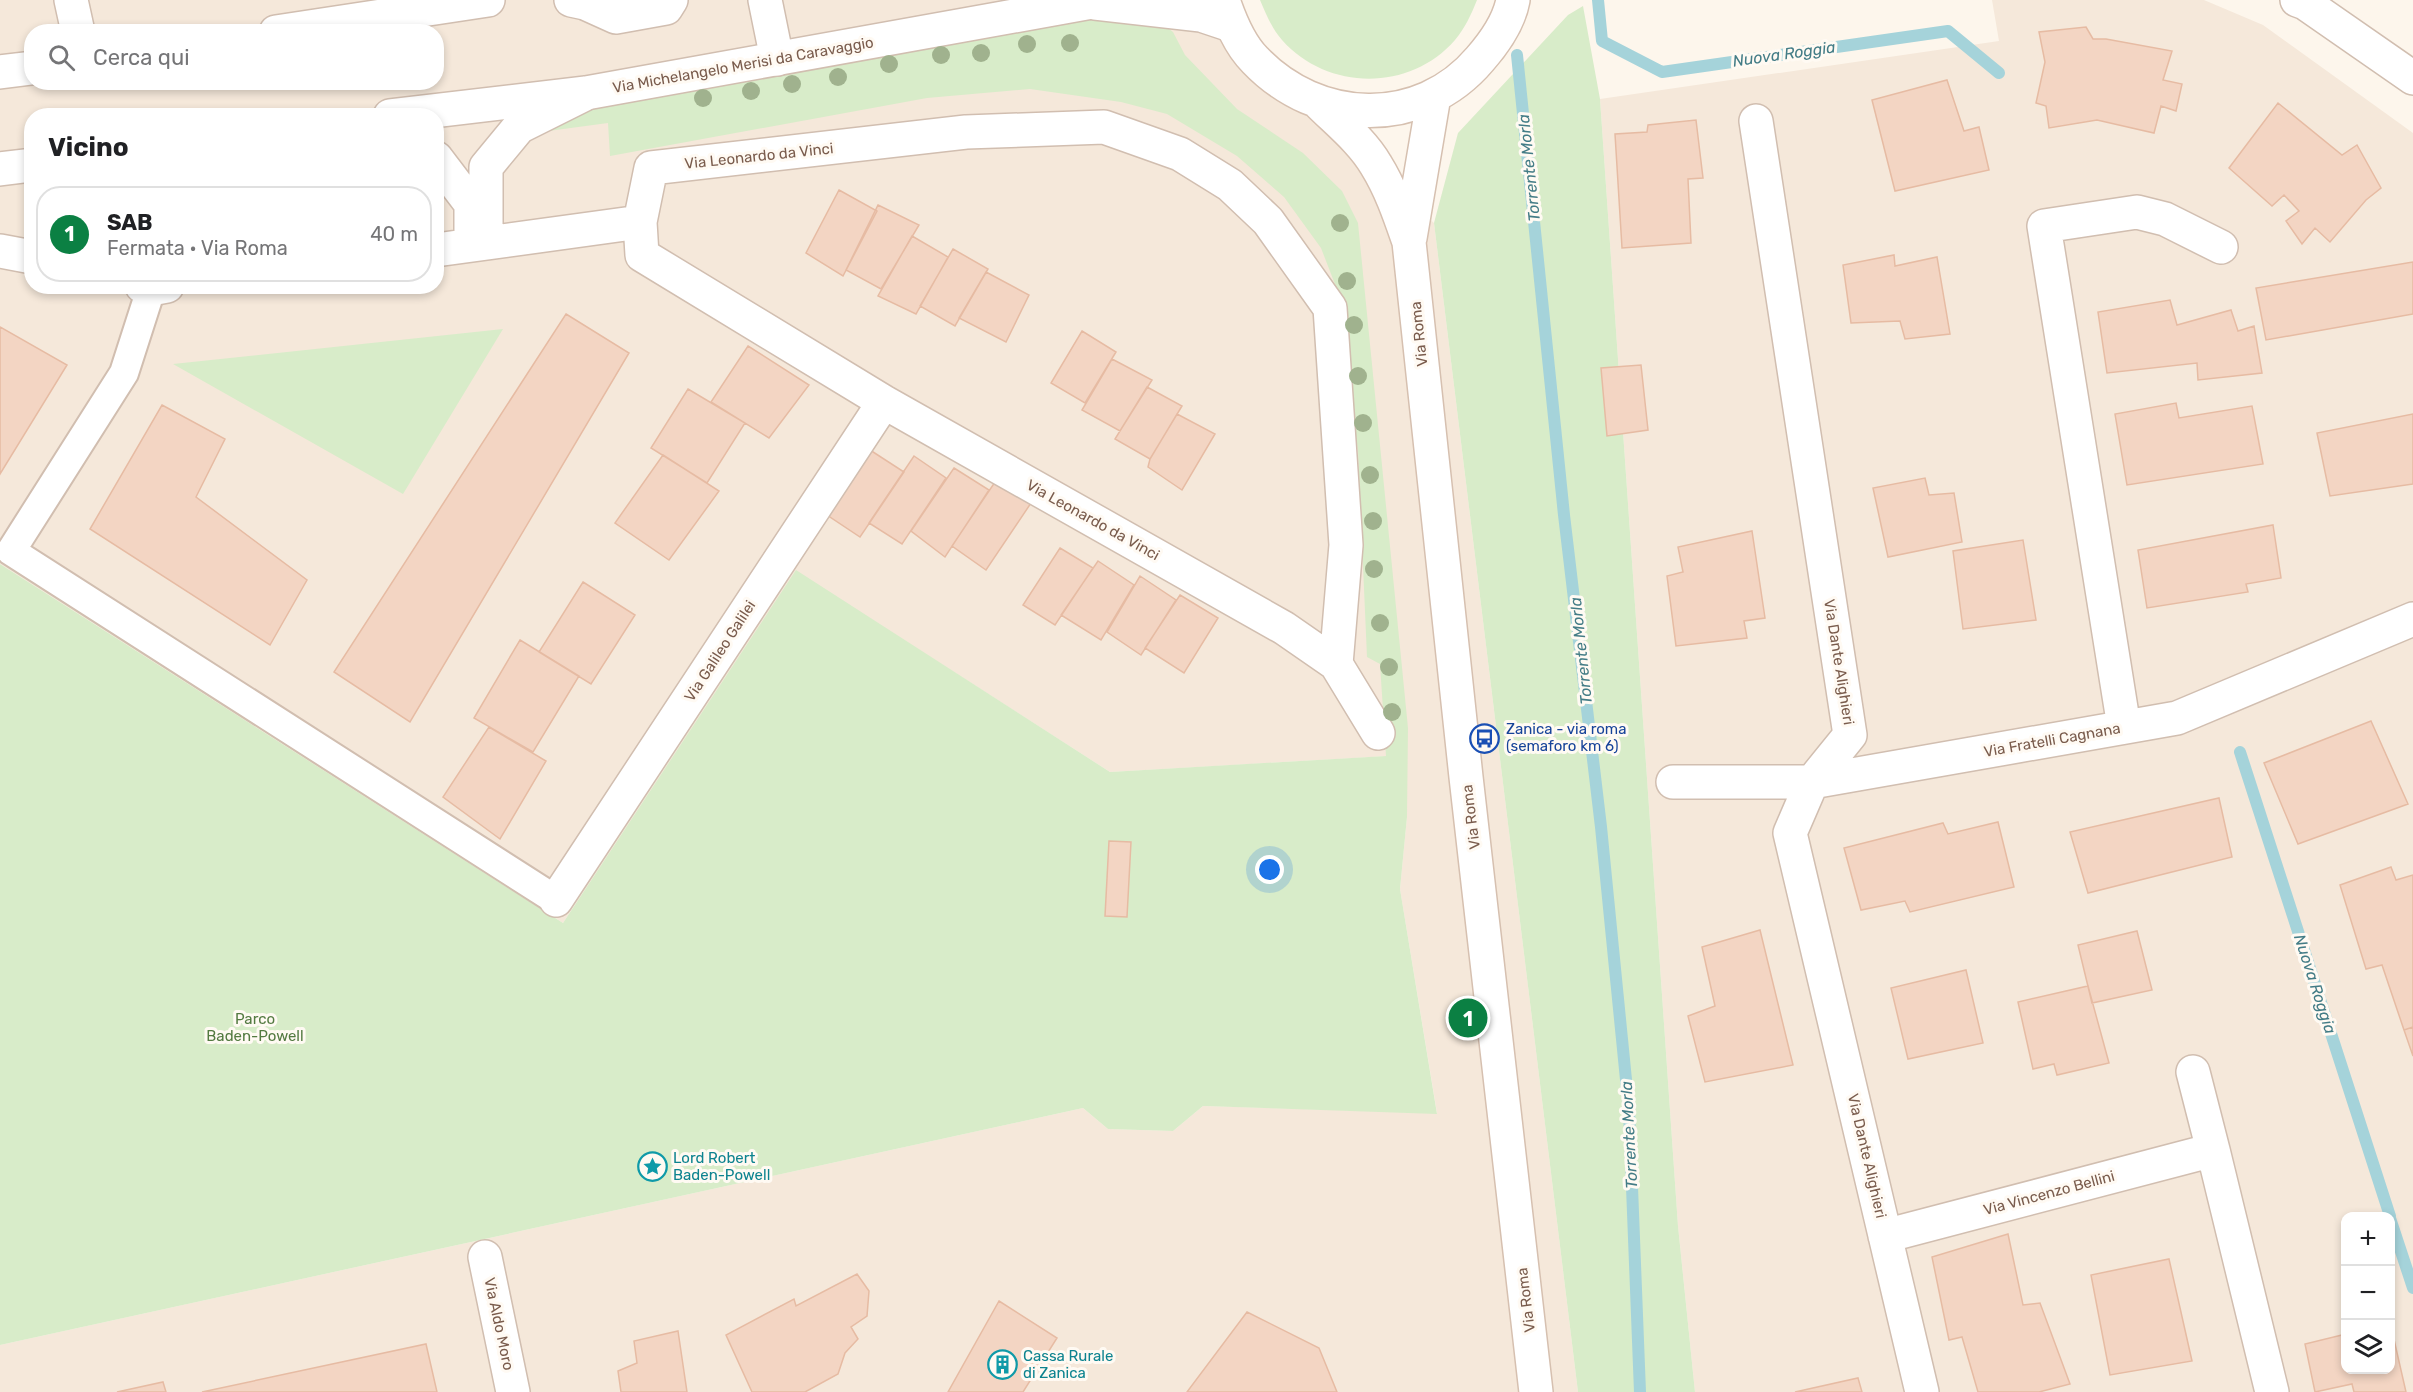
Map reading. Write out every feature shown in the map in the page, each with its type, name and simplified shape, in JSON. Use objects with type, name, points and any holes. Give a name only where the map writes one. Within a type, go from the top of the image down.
[{"type":"street","points":[[71,0],[76,24]]},
{"type":"street","points":[[329,24],[488,0]]},
{"type":"street","points":[[571,0],[585,3],[616,17],[666,8],[671,0]]},
{"type":"street","points":[[765,0],[777,59]]},
{"type":"street","points":[[2297,0],[2305,3],[2413,78]]},
{"type":"street","name":"Via Roma","points":[[1227,12],[1253,59],[1283,85],[1319,103],[1357,111],[1396,108],[1434,96],[1468,73],[1495,42],[1514,1]]},
{"type":"street","name":"Via Michelangelo Merisi da Caravaggio","points":[[444,110],[586,93],[1099,2],[1201,15],[1227,12]]},
{"type":"street","points":[[0,72],[24,69]]},
{"type":"street","points":[[478,244],[486,167],[519,127],[586,93]]},
{"type":"street","name":"Via Roma","points":[[1409,242],[1434,96]]},
{"type":"street","name":"Via Roma","points":[[1319,103],[1363,147],[1376,165],[1395,201],[1409,242],[1466,777],[1536,1392]]},
{"type":"street","name":"Via Dante Alighieri","points":[[1756,121],[1850,735],[1812,782],[1790,833],[1922,1392]]},
{"type":"street","name":"Via Leonardo da Vinci","points":[[1336,664],[1346,545],[1330,308],[1268,221],[1230,185],[1180,154],[1104,127],[966,132],[651,168],[640,222],[642,255],[884,402],[1284,628],[1336,664],[1378,733]]},
{"type":"street","points":[[0,169],[24,166]]},
{"type":"street","points":[[444,169],[471,204],[478,244]]},
{"type":"street","points":[[2124,727],[2044,226],[2138,212],[2164,219],[2221,247]]},
{"type":"street","points":[[444,249],[640,222]]},
{"type":"street","points":[[0,251],[24,256]]},
{"type":"street","points":[[151,294],[124,373],[11,552],[556,900]]},
{"type":"street","name":"Via Galileo Galilei","points":[[556,900],[884,402]]},
{"type":"street","name":"Via Fratelli Cagnana","points":[[1673,782],[1812,782],[2177,718],[2411,625]]},
{"type":"street","points":[[2193,1072],[2272,1392]]},
{"type":"street","name":"Via Vincenzo Bellini","points":[[1885,1236],[2213,1150]]},
{"type":"street","name":"Via Aldo Moro","points":[[485,1257],[513,1392]]},
{"type":"shaded area","points":[[0,0],[1190,0],[1434,223],[1578,1392],[0,1392],[0,1345],[1083,1108],[1108,1129],[1173,1131],[1203,1106],[1437,1113],[1400,889],[1407,817],[1407,755],[1110,772],[796,571],[563,923],[0,564]]},
{"type":"shaded area","points":[[1992,0],[2204,0],[2263,25],[2413,133],[2413,1392],[1695,1392],[1678,1226],[1600,99],[1999,41]]},
{"type":"green space","points":[[1260,0],[1477,0],[1459,35],[1436,57],[1415,69],[1392,76],[1368,79],[1345,76],[1322,69],[1301,57],[1278,36]]},
{"type":"green space","points":[[1583,6],[1600,99],[1678,1226],[1695,1392],[1578,1392],[1434,223],[1458,133],[1568,15]]},
{"type":"green space","name":"Parco Baden-Powell","points":[[1094,18],[1160,22],[1173,32],[1185,55],[1237,109],[1303,153],[1342,191],[1358,223],[1408,728],[1407,817],[1400,889],[1437,1114],[1203,1106],[1173,1131],[1108,1129],[1083,1108],[0,1345],[0,564],[563,923],[796,570],[1110,772],[1386,756],[1380,664],[1367,657],[1358,451],[1338,292],[1321,248],[1284,197],[1237,156],[1167,114],[1121,102],[1030,89],[927,98],[610,156],[608,123],[541,132],[600,102]]},
{"type":"green space","points":[[503,329],[403,494],[173,364]]},
{"type":"building","points":[[2086,27],[2093,39],[2106,39],[2172,51],[2163,80],[2182,84],[2176,111],[2161,106],[2154,133],[2097,120],[2049,128],[2046,106],[2036,103],[2045,62],[2039,32]]},
{"type":"building","points":[[1947,80],[1964,131],[1979,127],[1989,170],[1895,191],[1872,100]]},
{"type":"building","points":[[2278,103],[2342,155],[2357,145],[2381,188],[2366,200],[2330,242],[2315,228],[2302,244],[2286,221],[2299,211],[2284,195],[2272,206],[2229,168]]},
{"type":"building","points":[[1696,120],[1703,178],[1688,179],[1691,243],[1622,248],[1615,134],[1647,132],[1648,125]]},
{"type":"building","points":[[839,190],[877,211],[843,276],[806,253]]},
{"type":"building","points":[[878,205],[919,225],[881,289],[846,270]]},
{"type":"building","points":[[912,236],[948,257],[916,314],[878,296]]},
{"type":"building","points":[[953,249],[988,269],[955,326],[920,306]]},
{"type":"building","points":[[1894,255],[1895,266],[1937,257],[1950,334],[1905,339],[1900,321],[1851,323],[1843,265]]},
{"type":"building","points":[[2413,262],[2413,314],[2266,340],[2256,288]]},
{"type":"building","points":[[986,272],[1029,295],[1006,342],[959,318]]},
{"type":"building","points":[[2170,300],[2177,325],[2231,310],[2238,331],[2254,326],[2262,373],[2198,380],[2197,363],[2107,373],[2098,312]]},
{"type":"building","points":[[566,314],[629,353],[410,722],[334,672]]},
{"type":"building","points":[[0,327],[67,365],[0,474]]},
{"type":"building","points":[[1082,331],[1116,352],[1085,403],[1051,383]]},
{"type":"building","points":[[748,346],[809,385],[769,438],[711,402]]},
{"type":"building","points":[[1112,359],[1152,380],[1120,431],[1082,410]]},
{"type":"building","points":[[1641,365],[1648,430],[1607,436],[1601,368]]},
{"type":"building","points":[[1147,387],[1182,406],[1150,459],[1115,439]]},
{"type":"building","points":[[688,389],[745,423],[707,483],[651,448]]},
{"type":"building","points":[[2176,403],[2179,418],[2252,406],[2263,464],[2127,485],[2115,414]]},
{"type":"building","points":[[162,405],[225,439],[196,497],[307,580],[270,645],[90,529]]},
{"type":"building","points":[[1177,414],[1215,434],[1182,490],[1148,467],[1150,459]]},
{"type":"building","points":[[2413,414],[2413,484],[2330,496],[2317,433]]},
{"type":"building","points":[[870,450],[904,472],[860,537],[827,515]]},
{"type":"building","points":[[663,455],[719,491],[669,560],[615,523]]},
{"type":"building","points":[[914,456],[946,478],[902,544],[869,523]]},
{"type":"building","points":[[954,468],[989,490],[945,557],[911,531]]},
{"type":"building","points":[[1925,478],[1929,495],[1954,493],[1962,542],[1888,557],[1873,488]]},
{"type":"building","points":[[995,482],[1031,503],[986,570],[952,546]]},
{"type":"building","points":[[2273,525],[2281,578],[2246,584],[2248,592],[2147,608],[2138,550]]},
{"type":"building","points":[[1752,531],[1765,618],[1744,621],[1747,638],[1676,646],[1667,576],[1683,572],[1678,547]]},
{"type":"building","points":[[2023,540],[2036,620],[1963,629],[1953,551]]},
{"type":"building","points":[[1060,548],[1093,568],[1055,625],[1023,605]]},
{"type":"building","points":[[1098,561],[1134,585],[1101,640],[1061,615]]},
{"type":"building","points":[[1140,576],[1176,600],[1141,655],[1107,632]]},
{"type":"building","points":[[583,582],[635,615],[591,684],[539,652]]},
{"type":"building","points":[[1180,595],[1218,618],[1184,673],[1145,648]]},
{"type":"building","points":[[520,640],[579,676],[533,752],[474,718]]},
{"type":"building","points":[[2371,721],[2408,804],[2298,844],[2264,763]]},
{"type":"building","points":[[489,727],[546,761],[500,839],[443,797]]},
{"type":"building","points":[[2219,798],[2232,857],[2088,893],[2070,832]]},
{"type":"building","points":[[1998,822],[2014,887],[1910,912],[1905,901],[1861,910],[1844,848],[1943,823],[1948,834]]},
{"type":"building","points":[[1109,841],[1131,842],[1127,917],[1105,916]]},
{"type":"building","points":[[2391,867],[2396,880],[2413,875],[2413,1027],[2404,1030],[2382,965],[2366,969],[2340,885]]},
{"type":"building","points":[[1760,930],[1793,1065],[1705,1082],[1688,1016],[1715,1006],[1702,947]]},
{"type":"building","points":[[2137,931],[2152,990],[2092,1003],[2078,945]]},
{"type":"building","points":[[1966,970],[1983,1043],[1908,1059],[1891,988]]},
{"type":"building","points":[[2088,986],[2109,1063],[2057,1075],[2054,1064],[2033,1069],[2018,1002]]},
{"type":"building","points":[[2413,1027],[2413,1056],[2404,1030]]},
{"type":"building","points":[[2008,1234],[2023,1305],[2040,1303],[2070,1384],[2039,1392],[1978,1392],[1962,1337],[1949,1340],[1932,1257]]},
{"type":"building","points":[[2169,1259],[2192,1361],[2110,1375],[2091,1275]]},
{"type":"building","points":[[857,1274],[869,1291],[867,1316],[851,1327],[858,1339],[845,1353],[838,1374],[805,1392],[752,1392],[726,1335],[794,1299],[796,1306]]},
{"type":"building","name":"Cassa Rurale di Zanica","points":[[999,1301],[1057,1338],[1023,1392],[948,1392]]},
{"type":"building","points":[[1247,1312],[1319,1348],[1337,1392],[1187,1392]]},
{"type":"building","points":[[678,1331],[687,1392],[621,1392],[618,1371],[637,1363],[634,1341]]},
{"type":"building","points":[[2341,1335],[2341,1374],[2395,1374],[2395,1344],[2406,1392],[2354,1392],[2352,1384],[2315,1392],[2305,1344]]},
{"type":"building","points":[[426,1344],[437,1392],[202,1392]]},
{"type":"building","points":[[1858,1378],[1862,1392],[1795,1392]]},
{"type":"building","points":[[163,1382],[166,1392],[117,1392]]},
{"type":"waterway","name":"Nuova Roggia","points":[[1598,0],[1602,41],[1662,72],[1948,31],[1999,73]]},
{"type":"waterway","name":"Torrente Morla","points":[[1517,55],[1564,515],[1601,827],[1629,1110],[1640,1392]]},
{"type":"waterway","name":"Nuova Roggia","points":[[2240,752],[2389,1212]]},
{"type":"waterway","name":"Nuova Roggia","points":[[2395,1233],[2413,1288]]},
{"type":"place","name":"Zanica - via roma (semaforo km 6)","points":[[1485,738]]},
{"type":"place","name":"SAB","points":[[1468,1018]]},
{"type":"place","name":"Lord Robert Baden-Powell","points":[[652,1167]]},
{"type":"place","name":"Cassa Rurale di Zanica","points":[[1002,1365]]}]
